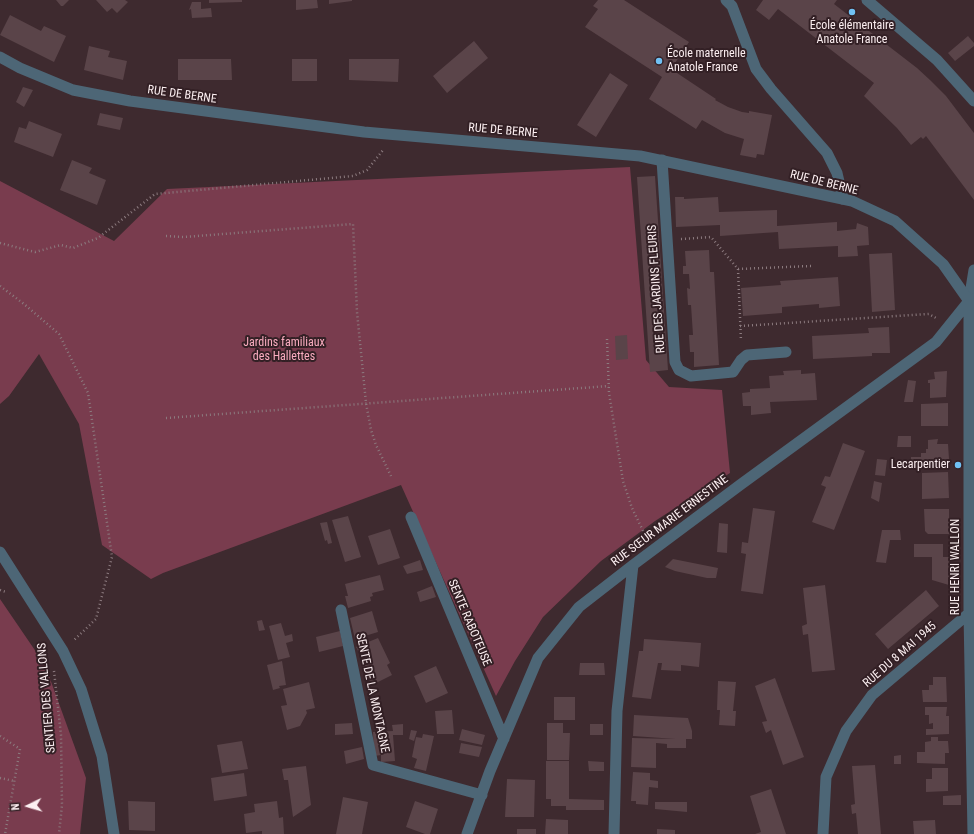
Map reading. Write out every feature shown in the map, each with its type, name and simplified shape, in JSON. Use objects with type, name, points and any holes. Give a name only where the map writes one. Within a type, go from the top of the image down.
[{"type":"street","points":[[726,0],[732,6],[756,69],[771,89],[827,153],[837,173],[843,199]]},
{"type":"street","points":[[867,0],[937,60],[974,100]]},
{"type":"street","name":"RUE DE BERNE","points":[[0,57],[20,68],[72,90],[130,100],[237,116],[395,134],[640,156],[852,201],[895,221],[943,264],[971,300]]},
{"type":"street","name":"RUE DES JARDINS FLEURIS","points":[[662,160],[675,362],[679,370],[692,376],[734,372],[741,360],[747,355],[786,352]]},
{"type":"street","name":"RUE HENRI WALLON","points":[[973,834],[971,300],[974,270]]},
{"type":"street","name":"RUE SŒUR MARIE ERNESTINE","points":[[467,834],[504,739],[538,658],[579,607],[652,550],[936,342],[971,300]]},
{"type":"street","name":"SENTE RABOTEUSE","points":[[411,517],[504,739]]},
{"type":"street","points":[[0,552],[63,651],[80,689],[102,756],[114,834]]},
{"type":"street","points":[[614,834],[617,711],[633,565]]},
{"type":"street","name":"SENTE DE LA MONTAGNE","points":[[341,610],[374,765],[482,795]]},
{"type":"street","name":"RUE DU 8 MAI 1945","points":[[823,834],[826,777],[846,731],[872,695],[972,611]]},
{"type":"path","points":[[0,243],[35,252],[61,245],[73,248],[98,238],[155,194],[353,176],[367,170],[395,134]]},
{"type":"path","points":[[166,236],[184,237],[352,224],[357,312],[366,403],[371,430],[376,445],[391,476]]},
{"type":"path","points":[[667,240],[711,237],[738,269],[741,360]]},
{"type":"path","points":[[738,269],[811,266]]},
{"type":"path","points":[[0,286],[59,334],[88,393],[112,557],[96,619],[63,651]]},
{"type":"path","points":[[740,326],[929,314],[948,327]]},
{"type":"path","points":[[606,339],[609,386],[622,481],[632,508],[652,550]]},
{"type":"path","points":[[166,418],[609,386]]},
{"type":"path","name":"SENTIER DES VALLONS","points":[[53,668],[61,735],[62,805],[59,834]]},
{"type":"path","points":[[0,736],[20,749],[5,834]]},
{"type":"path","points":[[0,778],[14,781]]},
{"type":"green space","name":"Jardins familiaux des Hallettes","points":[[630,167],[646,360],[669,387],[722,390],[730,473],[655,521],[601,561],[543,617],[515,661],[496,696],[401,485],[163,573],[151,579],[102,545],[79,424],[39,354],[9,396],[0,404],[0,181],[114,241],[167,189]]},
{"type":"green space","points":[[0,599],[45,665],[86,778],[80,834],[0,834]]},
{"type":"building","points":[[56,0],[69,0],[61,6]]},
{"type":"building","points":[[96,0],[125,0],[128,2],[117,13],[112,8],[107,12]]},
{"type":"building","points":[[209,0],[242,0],[242,2],[209,3]]},
{"type":"building","points":[[296,0],[317,0],[318,8],[296,10]]},
{"type":"building","points":[[329,0],[352,0],[352,1],[329,4]]},
{"type":"building","points":[[598,0],[624,0],[689,42],[671,69],[716,99],[715,100],[742,112],[749,113],[749,111],[772,115],[764,155],[757,154],[756,158],[740,155],[744,139],[725,133],[702,120],[696,129],[649,99],[662,77],[585,27],[598,9],[593,6]]},
{"type":"building","points":[[763,0],[837,0],[834,4],[917,68],[930,80],[946,96],[974,133],[974,200],[926,136],[923,139],[921,137],[911,145],[897,128],[864,96],[874,83],[778,9],[769,20],[756,10]]},
{"type":"building","points":[[192,2],[201,2],[201,9],[211,8],[212,17],[192,18],[191,9],[189,10]]},
{"type":"building","points":[[10,15],[41,31],[44,26],[66,36],[54,62],[0,35]]},
{"type":"building","points":[[968,36],[974,43],[974,46],[955,61],[948,53]]},
{"type":"building","points":[[474,41],[488,58],[447,93],[433,76]]},
{"type":"building","points":[[89,46],[110,51],[108,57],[127,61],[123,80],[84,70]]},
{"type":"building","points":[[178,59],[231,59],[232,80],[178,80]]},
{"type":"building","points":[[292,59],[317,59],[317,81],[292,81]]},
{"type":"building","points":[[349,59],[399,59],[398,82],[349,80]]},
{"type":"building","points":[[610,73],[628,85],[596,137],[577,125]]},
{"type":"building","points":[[23,87],[33,90],[24,107],[16,102]]},
{"type":"building","points":[[100,113],[123,118],[120,130],[97,125]]},
{"type":"building","points":[[29,121],[62,134],[53,157],[14,142],[19,127],[26,129]]},
{"type":"building","points":[[72,160],[92,168],[89,173],[106,180],[97,205],[60,190]]},
{"type":"building","points":[[655,176],[668,370],[650,372],[637,177]]},
{"type":"building","points":[[675,197],[684,197],[684,199],[718,197],[719,212],[777,210],[777,226],[837,222],[837,231],[856,229],[857,223],[868,227],[869,245],[857,246],[858,256],[838,257],[838,246],[779,249],[778,232],[720,236],[720,225],[676,227]]},
{"type":"building","points":[[709,250],[710,272],[714,272],[719,365],[694,367],[694,352],[690,352],[689,335],[693,335],[691,305],[688,305],[687,288],[690,289],[689,274],[683,274],[683,266],[686,266],[685,251]]},
{"type":"building","points":[[892,253],[895,310],[872,312],[869,254]]},
{"type":"building","points":[[838,277],[840,306],[819,308],[819,304],[782,307],[782,313],[743,316],[741,288],[781,285],[780,281]]},
{"type":"building","points":[[889,327],[890,353],[872,353],[872,356],[813,359],[812,336],[869,333],[868,328]]},
{"type":"building","points":[[627,335],[628,359],[616,360],[615,336]]},
{"type":"building","points":[[801,370],[801,374],[815,373],[817,400],[770,402],[771,413],[751,415],[751,406],[743,406],[742,393],[750,392],[750,389],[770,388],[769,376],[784,375],[783,371]]},
{"type":"building","points":[[947,371],[946,397],[930,398],[930,383],[928,383],[928,380],[935,379],[934,372]]},
{"type":"building","points":[[908,380],[916,381],[913,402],[904,402]]},
{"type":"building","points":[[948,403],[948,426],[921,426],[921,404]]},
{"type":"building","points":[[898,436],[911,436],[911,447],[897,447]]},
{"type":"building","points":[[938,439],[937,444],[948,444],[949,459],[945,460],[945,467],[911,468],[911,457],[921,457],[921,453],[926,453],[926,449],[928,449],[928,440]]},
{"type":"building","points":[[843,443],[865,451],[834,530],[812,522],[826,487],[821,485],[825,476],[830,477]]},
{"type":"building","points":[[877,459],[887,460],[885,476],[875,475]]},
{"type":"building","points":[[948,472],[949,498],[922,499],[922,473]]},
{"type":"building","points":[[874,481],[882,483],[879,502],[871,498]]},
{"type":"building","points":[[753,508],[775,511],[763,594],[741,591],[746,554],[741,553],[742,542],[748,543]]},
{"type":"building","points":[[924,509],[949,509],[949,534],[928,534],[925,531]]},
{"type":"building","points":[[348,516],[361,557],[345,562],[332,520]]},
{"type":"building","points":[[327,522],[332,543],[328,544],[327,540],[325,541],[320,523]]},
{"type":"building","points":[[719,523],[728,524],[727,553],[717,552]]},
{"type":"building","points":[[390,529],[400,558],[378,565],[368,536]]},
{"type":"building","points":[[882,530],[900,530],[901,540],[890,540],[886,563],[876,562]]},
{"type":"building","points":[[914,544],[943,544],[943,557],[949,557],[949,570],[958,570],[959,588],[932,580],[932,557],[914,557]]},
{"type":"building","points":[[673,559],[718,568],[716,578],[707,578],[675,571],[665,567]]},
{"type":"building","points":[[420,560],[423,570],[407,574],[403,566]]},
{"type":"building","points":[[380,575],[384,590],[372,593],[373,596],[370,597],[371,601],[348,608],[345,596],[348,596],[345,584]]},
{"type":"building","points":[[825,585],[835,670],[812,672],[808,634],[803,635],[802,626],[807,624],[803,588]]},
{"type":"building","points":[[432,586],[436,597],[420,602],[417,592]]},
{"type":"building","points":[[926,590],[939,606],[888,649],[875,634]]},
{"type":"building","points":[[372,611],[378,632],[355,639],[350,618]]},
{"type":"building","points":[[262,620],[265,630],[259,631],[257,621]]},
{"type":"building","points":[[281,623],[285,636],[292,634],[293,641],[286,643],[290,657],[278,660],[269,626]]},
{"type":"building","points":[[340,631],[343,646],[319,652],[316,637]]},
{"type":"building","points":[[378,638],[390,663],[387,665],[392,675],[372,685],[360,661],[363,660],[356,647]]},
{"type":"building","points":[[644,639],[701,643],[699,667],[681,665],[681,671],[661,670],[662,663],[658,663],[651,699],[632,697],[639,651],[643,651]]},
{"type":"building","points":[[282,661],[286,685],[279,686],[280,688],[273,690],[267,665]]},
{"type":"building","points":[[580,663],[604,663],[605,675],[579,675]]},
{"type":"building","points":[[436,666],[448,693],[426,703],[414,676]]},
{"type":"building","points":[[933,677],[946,677],[947,702],[923,702],[922,690],[929,690],[929,685],[933,685]]},
{"type":"building","points":[[775,678],[804,757],[783,765],[771,730],[766,733],[762,722],[767,721],[755,686]]},
{"type":"building","points":[[718,681],[736,682],[733,711],[736,711],[735,726],[719,725],[720,710],[717,710]]},
{"type":"building","points":[[309,682],[315,708],[306,710],[307,713],[300,726],[287,730],[281,706],[287,705],[283,689]]},
{"type":"building","points":[[554,697],[575,697],[575,720],[554,720]]},
{"type":"building","points":[[925,707],[947,707],[946,716],[949,716],[949,734],[926,735],[926,729],[933,729],[933,723],[929,724],[929,715],[925,715]]},
{"type":"building","points":[[452,710],[454,734],[437,734],[435,711]]},
{"type":"building","points":[[634,715],[688,718],[692,731],[692,739],[686,739],[686,748],[667,748],[667,744],[656,743],[656,768],[631,767],[632,738],[676,739],[633,736]]},
{"type":"building","points":[[352,723],[353,734],[335,735],[335,724]]},
{"type":"building","points":[[547,723],[563,723],[563,733],[570,733],[569,760],[547,760]]},
{"type":"building","points":[[403,724],[403,735],[393,735],[395,761],[381,762],[381,755],[374,756],[373,732],[393,731],[392,725]]},
{"type":"building","points":[[590,724],[603,724],[603,735],[590,735]]},
{"type":"building","points":[[462,729],[485,735],[482,745],[459,740]]},
{"type":"building","points":[[411,730],[417,731],[414,741],[409,739]]},
{"type":"building","points":[[423,734],[434,736],[426,771],[414,768],[417,759],[412,757],[416,737],[422,738]]},
{"type":"building","points":[[931,737],[938,737],[938,741],[948,741],[949,753],[945,753],[945,764],[917,763],[917,752],[925,752],[925,742],[931,741]]},
{"type":"building","points":[[242,741],[248,769],[222,773],[217,745]]},
{"type":"building","points":[[461,743],[482,747],[479,757],[459,753]]},
{"type":"building","points":[[362,747],[364,759],[346,764],[344,751]]},
{"type":"building","points":[[901,755],[901,764],[894,764],[894,756]]},
{"type":"building","points":[[546,761],[569,761],[569,799],[604,800],[604,810],[566,810],[566,806],[551,806],[551,799],[546,799]]},
{"type":"building","points":[[588,761],[604,762],[604,771],[589,771]]},
{"type":"building","points":[[875,765],[881,834],[858,834],[856,813],[852,814],[851,805],[855,804],[852,766]]},
{"type":"building","points":[[306,766],[311,805],[293,817],[288,780],[284,780],[282,769]]},
{"type":"building","points":[[932,768],[948,768],[948,791],[926,792],[926,779],[932,779]]},
{"type":"building","points":[[633,772],[650,773],[650,780],[658,781],[658,788],[649,787],[648,805],[636,804],[636,801],[631,801]]},
{"type":"building","points":[[244,773],[247,796],[214,801],[211,778]]},
{"type":"building","points":[[507,779],[535,780],[534,817],[505,817]]},
{"type":"building","points":[[771,789],[786,834],[755,834],[761,832],[750,796]]},
{"type":"building","points":[[961,795],[961,805],[943,805],[943,796]]},
{"type":"building","points":[[343,797],[368,802],[362,834],[336,834]]},
{"type":"building","points":[[128,801],[155,802],[155,831],[129,830]]},
{"type":"building","points":[[277,801],[279,818],[283,817],[284,834],[262,834],[262,831],[246,833],[244,814],[255,812],[254,804]]},
{"type":"building","points":[[415,801],[438,809],[430,834],[425,834],[406,827]]},
{"type":"building","points":[[655,802],[687,802],[687,812],[655,809]]},
{"type":"building","points":[[546,819],[568,820],[568,834],[545,834]]},
{"type":"building","points":[[935,820],[936,834],[914,834],[913,821]]},
{"type":"building","points":[[517,829],[536,829],[536,834],[517,834]]},
{"type":"building","points":[[657,829],[675,830],[675,834],[657,834]]},
{"type":"place","name":"École élémentaire Anatole France","points":[[852,12]]},
{"type":"place","name":"École maternelle Anatole France","points":[[659,61]]},
{"type":"place","name":"Lecarpentier","points":[[958,465]]}]
